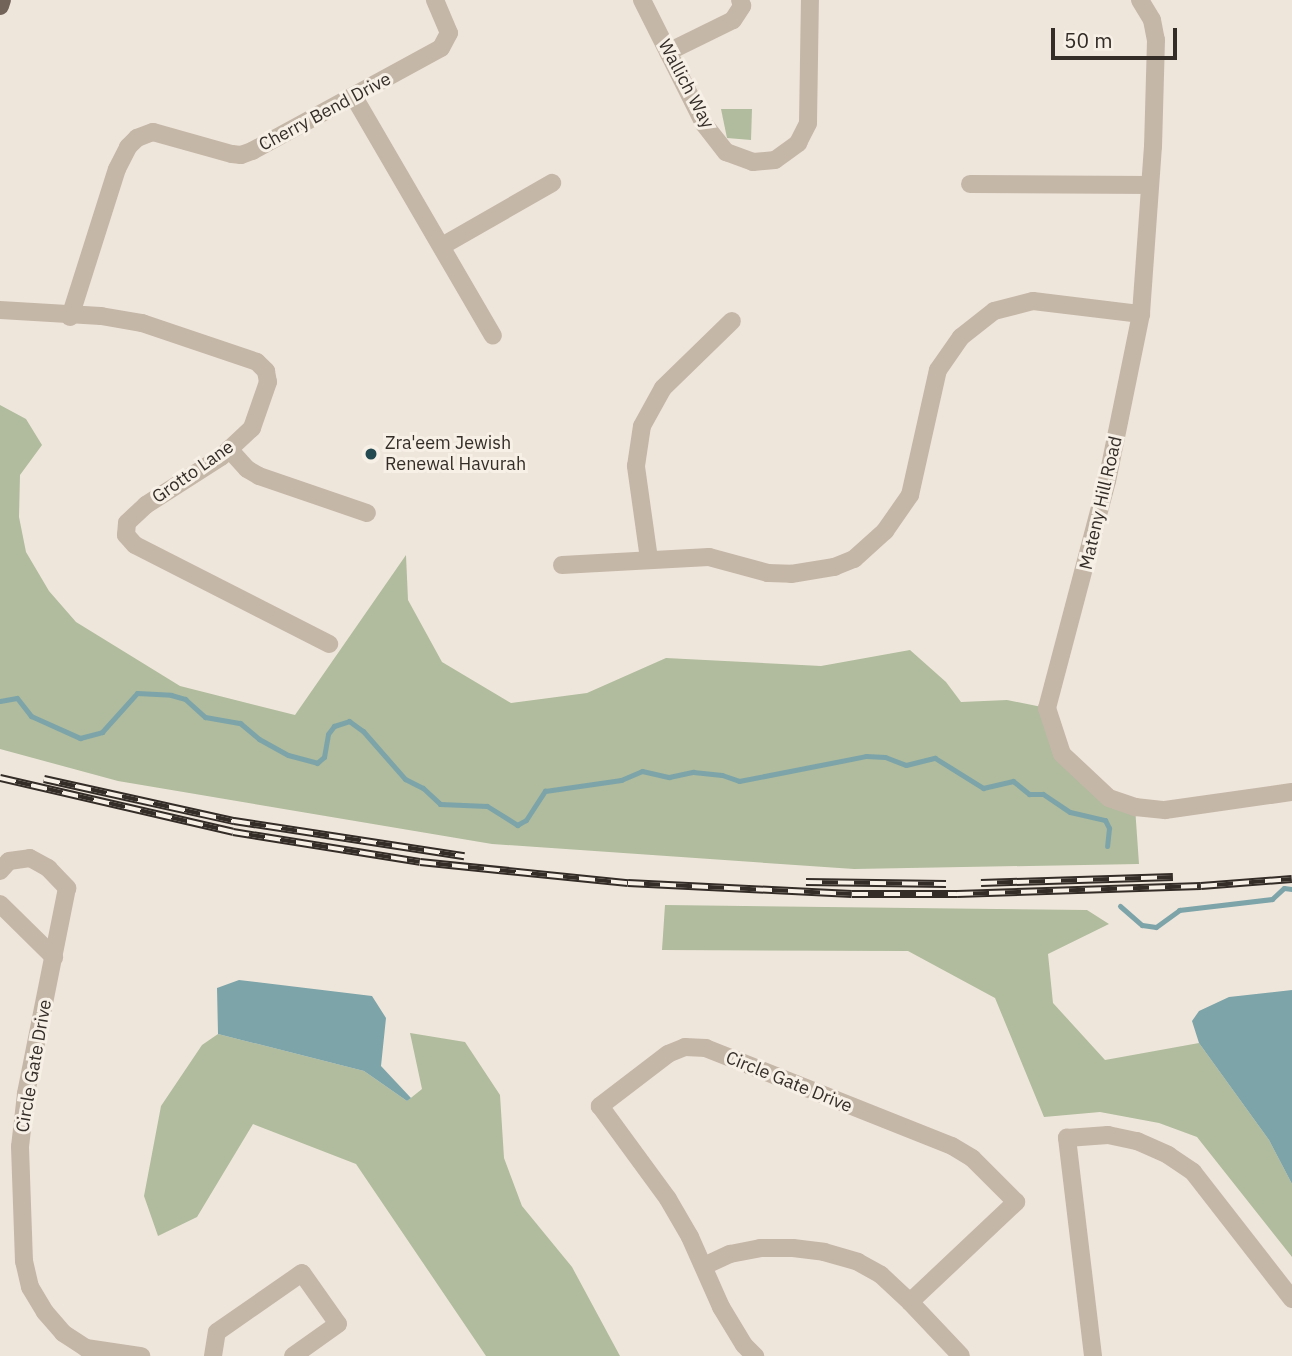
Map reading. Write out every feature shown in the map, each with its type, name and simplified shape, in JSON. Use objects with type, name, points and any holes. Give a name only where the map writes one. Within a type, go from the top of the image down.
[{"type":"main road","points":[[0,6],[2,0]]},
{"type":"street","name":"Cherry Bend Drive","points":[[70,317],[117,169],[128,147],[137,138],[153,132],[241,155],[354,97],[441,48],[449,33],[435,0]]},
{"type":"street","name":"Wallich Way","points":[[642,0],[704,124],[726,152],[752,162],[775,160],[798,143],[808,123],[810,0]]},
{"type":"street","points":[[668,52],[733,20],[742,6],[740,0]]},
{"type":"street","name":"Mateny Hill Road","points":[[1140,0],[1152,20],[1156,40],[1150,185],[1140,314],[1104,494],[1047,708],[1062,754],[1109,798],[1135,807],[1165,810],[1292,792]]},
{"type":"street","points":[[354,97],[493,336]]},
{"type":"street","points":[[442,246],[552,183]]},
{"type":"street","points":[[970,184],[1150,185]]},
{"type":"street","points":[[562,565],[709,557],[768,573],[791,574],[834,567],[854,559],[885,531],[910,495],[938,370],[961,337],[994,311],[1033,301],[1140,314]]},
{"type":"street","name":"Grotto Lane","points":[[0,310],[70,317],[101,316],[142,323],[257,362],[266,371],[268,382],[252,428],[229,449],[146,505],[127,523],[126,535],[135,545],[329,644]]},
{"type":"street","points":[[649,559],[636,466],[642,426],[663,388],[732,321]]},
{"type":"street","points":[[229,449],[247,469],[259,476],[367,513]]},
{"type":"street","name":"Circle Gate Drive","points":[[0,871],[9,861],[30,858],[48,868],[67,888],[26,1094],[20,1147],[24,1261],[30,1287],[45,1312],[63,1333],[86,1348],[141,1356]]},
{"type":"street","points":[[0,904],[54,957]]},
{"type":"street","name":"Circle Gate Drive","points":[[755,1356],[744,1345],[722,1307],[704,1266],[668,1199],[600,1106],[668,1054],[685,1047],[706,1048],[952,1146],[972,1158],[1016,1202],[910,1302]]},
{"type":"street","points":[[1093,1356],[1067,1138],[1108,1135],[1137,1142],[1168,1156],[1193,1172],[1292,1299]]},
{"type":"street","points":[[704,1266],[730,1254],[760,1248],[824,1252],[858,1262],[881,1275],[961,1356]]},
{"type":"street","points":[[213,1356],[217,1332],[303,1273],[338,1324],[293,1356]]},
{"type":"green space","points":[[721,109],[752,109],[751,140],[727,138]]},
{"type":"green space","points":[[0,405],[26,419],[42,445],[20,475],[19,517],[26,552],[49,591],[76,622],[180,686],[295,715],[406,555],[408,600],[442,662],[511,703],[587,693],[666,658],[821,666],[910,650],[946,682],[961,702],[1007,700],[1047,708],[1062,754],[1135,807],[1139,864],[854,869],[492,844],[118,781],[0,749]]},
{"type":"green space","points":[[665,905],[1087,910],[1109,924],[1048,954],[1053,1003],[1105,1060],[1199,1043],[1269,1140],[1292,1184],[1292,1257],[1197,1137],[1159,1123],[1100,1112],[1044,1117],[995,998],[908,951],[662,950]]},
{"type":"green space","points":[[410,1033],[465,1042],[500,1095],[504,1158],[522,1206],[572,1267],[620,1356],[486,1356],[356,1164],[253,1124],[197,1217],[158,1236],[144,1196],[161,1106],[202,1045],[218,1034],[364,1071],[407,1101],[422,1089]]},
{"type":"water","points":[[239,980],[372,996],[386,1018],[381,1066],[411,1098],[407,1101],[364,1071],[218,1034],[217,988]]},
{"type":"water","points":[[1292,990],[1292,1184],[1269,1140],[1199,1043],[1192,1021],[1199,1011],[1229,997]]},
{"type":"waterway","points":[[0,701],[17,698],[31,716],[80,738],[102,732],[137,693],[171,695],[185,699],[205,717],[240,723],[259,739],[288,755],[317,763],[324,757],[328,734],[334,726],[349,721],[363,731],[405,779],[423,788],[440,804],[487,806],[517,825],[526,820],[545,791],[621,780],[642,771],[669,777],[693,772],[722,775],[739,781],[866,756],[885,757],[906,765],[935,758],[983,788],[1013,781],[1029,794],[1043,794],[1070,812],[1105,820],[1109,828],[1107,846]]},
{"type":"waterway","points":[[1120,906],[1142,925],[1156,927],[1179,910],[1272,899],[1284,888],[1292,889]]},
{"type":"railway","points":[[0,778],[233,832],[420,862],[628,883],[852,894],[957,894],[1201,886],[1292,879]]},
{"type":"railway","points":[[44,779],[234,821],[464,856]]},
{"type":"railway","points":[[981,883],[1173,877]]},
{"type":"railway","points":[[806,882],[946,884]]},
{"type":"place","name":"Zra'eem Jewish Renewal Havurah","points":[[371,454]]}]
